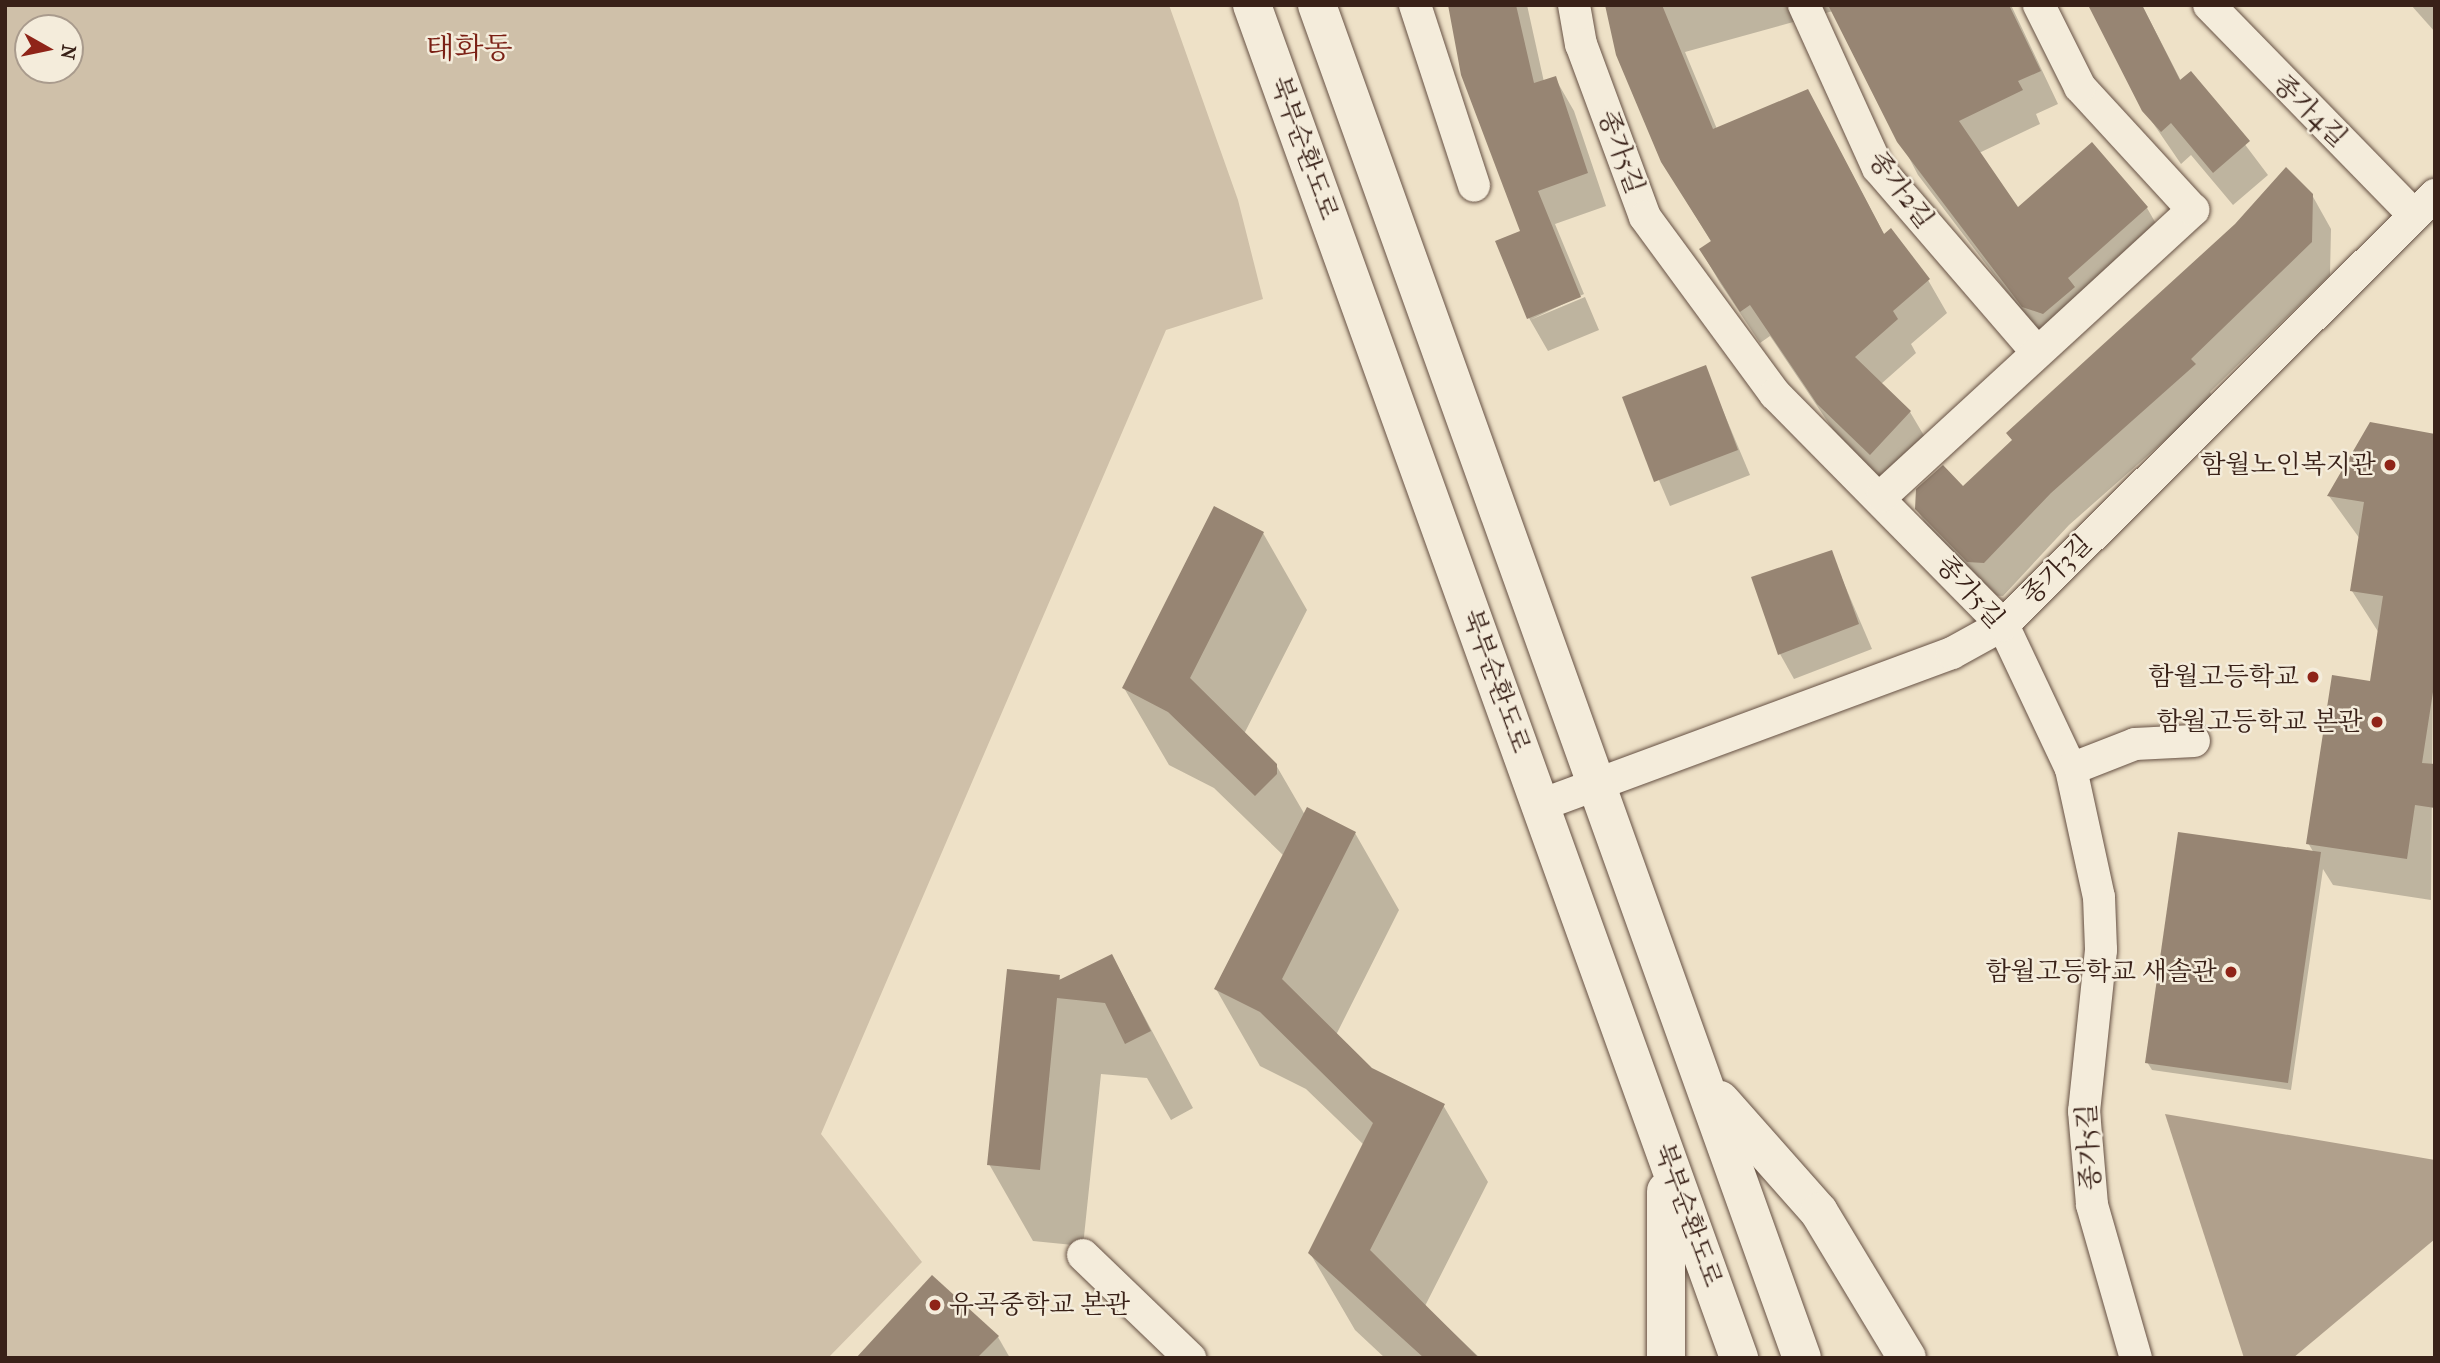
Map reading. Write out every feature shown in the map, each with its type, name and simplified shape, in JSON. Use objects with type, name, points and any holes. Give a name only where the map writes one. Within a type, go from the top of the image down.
[{"type":"main road","name":"북부순환도로","points":[[1252,5],[1739,1358]]},
{"type":"main road","points":[[1317,5],[1600,785],[1802,1358]]},
{"type":"main road","points":[[1706,1083],[1819,1212],[1907,1358]]},
{"type":"main road","points":[[1663,1147],[1670,1244],[1666,1358]]},
{"type":"street","points":[[1415,5],[1474,186]]},
{"type":"street","name":"종가5길","points":[[1574,5],[1581,44],[1645,217],[1775,394],[1882,496],[2003,625],[2071,769],[2099,897],[2101,950],[2084,1111],[2092,1205],[2136,1358]]},
{"type":"street","name":"종가2길","points":[[1804,5],[1878,168],[2036,351]]},
{"type":"street","points":[[1882,496],[2036,351],[2193,209],[2080,87],[2039,5]]},
{"type":"street","name":"종가4길","points":[[2209,5],[2424,205]]},
{"type":"street","name":"종가3길","points":[[1541,806],[1952,653],[2003,625],[2424,205]]},
{"type":"street","points":[[2071,769],[2135,744],[2194,741]]},
{"type":"street","points":[[1083,1255],[1190,1358]]},
{"type":"shaded area","points":[[5,5],[1169,5],[1238,200],[1263,299],[1166,330],[821,1134],[922,1262],[828,1358],[5,1358]]},
{"type":"shaded area","points":[[2165,1114],[2435,1160],[2435,1239],[2293,1358],[2244,1358]]},
{"type":"building","points":[[1448,5],[1516,5],[1534,83],[1556,76],[1588,173],[1538,191],[1581,297],[1527,319],[1495,241],[1520,231],[1461,75]]},
{"type":"building","points":[[1605,5],[1662,5],[1713,129],[1808,89],[1884,234],[1891,228],[1930,279],[1893,311],[1898,319],[1855,357],[1911,411],[1870,455],[1817,404],[1750,305],[1740,312],[1699,249],[1711,241],[1661,162],[1616,55]]},
{"type":"building","points":[[1828,5],[2009,5],[2041,71],[2018,81],[2023,90],[1959,121],[2018,207],[2092,142],[2148,207],[2068,278],[2075,287],[2043,314],[2022,307],[1897,142]]},
{"type":"building","points":[[2088,5],[2142,5],[2180,80],[2191,71],[2250,141],[2213,173],[2171,123],[2161,132],[2142,111]]},
{"type":"building","points":[[2286,167],[2313,194],[2312,242],[2191,359],[2196,364],[2051,493],[1984,563],[1967,562],[1915,509],[1916,489],[1943,465],[1963,486],[2012,440],[2006,433],[2235,224]]},
{"type":"building","points":[[1706,365],[1738,450],[1654,482],[1622,397]]},
{"type":"building","name":"함월고등학교 본관","points":[[2370,422],[2435,434],[2435,679],[2422,763],[2435,764],[2435,808],[2415,805],[2407,859],[2306,844],[2332,675],[2370,681],[2383,596],[2350,591],[2364,502],[2327,496]]},
{"type":"building","points":[[1214,506],[1264,532],[1190,678],[1277,764],[1277,774],[1255,796],[1168,712],[1122,688]]},
{"type":"building","points":[[1832,550],[1859,624],[1778,655],[1751,577]]},
{"type":"building","points":[[1307,807],[1356,832],[1282,979],[1372,1068],[1445,1104],[1370,1250],[1479,1358],[1424,1358],[1308,1253],[1373,1123],[1260,1012],[1214,989]]},
{"type":"building","name":"함월고등학교 새솔관","points":[[2178,832],[2321,852],[2288,1083],[2145,1063]]},
{"type":"building","points":[[1112,954],[1151,1031],[1125,1044],[1105,1003],[1057,998],[1040,1170],[987,1165],[1007,969],[1060,975],[1059,980]]},
{"type":"building","name":"유곡중학교 본관","points":[[932,1275],[999,1336],[977,1358],[856,1358]]},
{"type":"place","name":"함월노인복지관","points":[[2390,465]]},
{"type":"place","name":"함월고등학교","points":[[2313,677]]},
{"type":"place","name":"함월고등학교 본관","points":[[2377,722]]},
{"type":"place","name":"함월고등학교 새솔관","points":[[2231,972]]},
{"type":"place","name":"유곡중학교 본관","points":[[935,1305]]},
{"type":"district","name":"태화동","points":[[469,49]]}]
